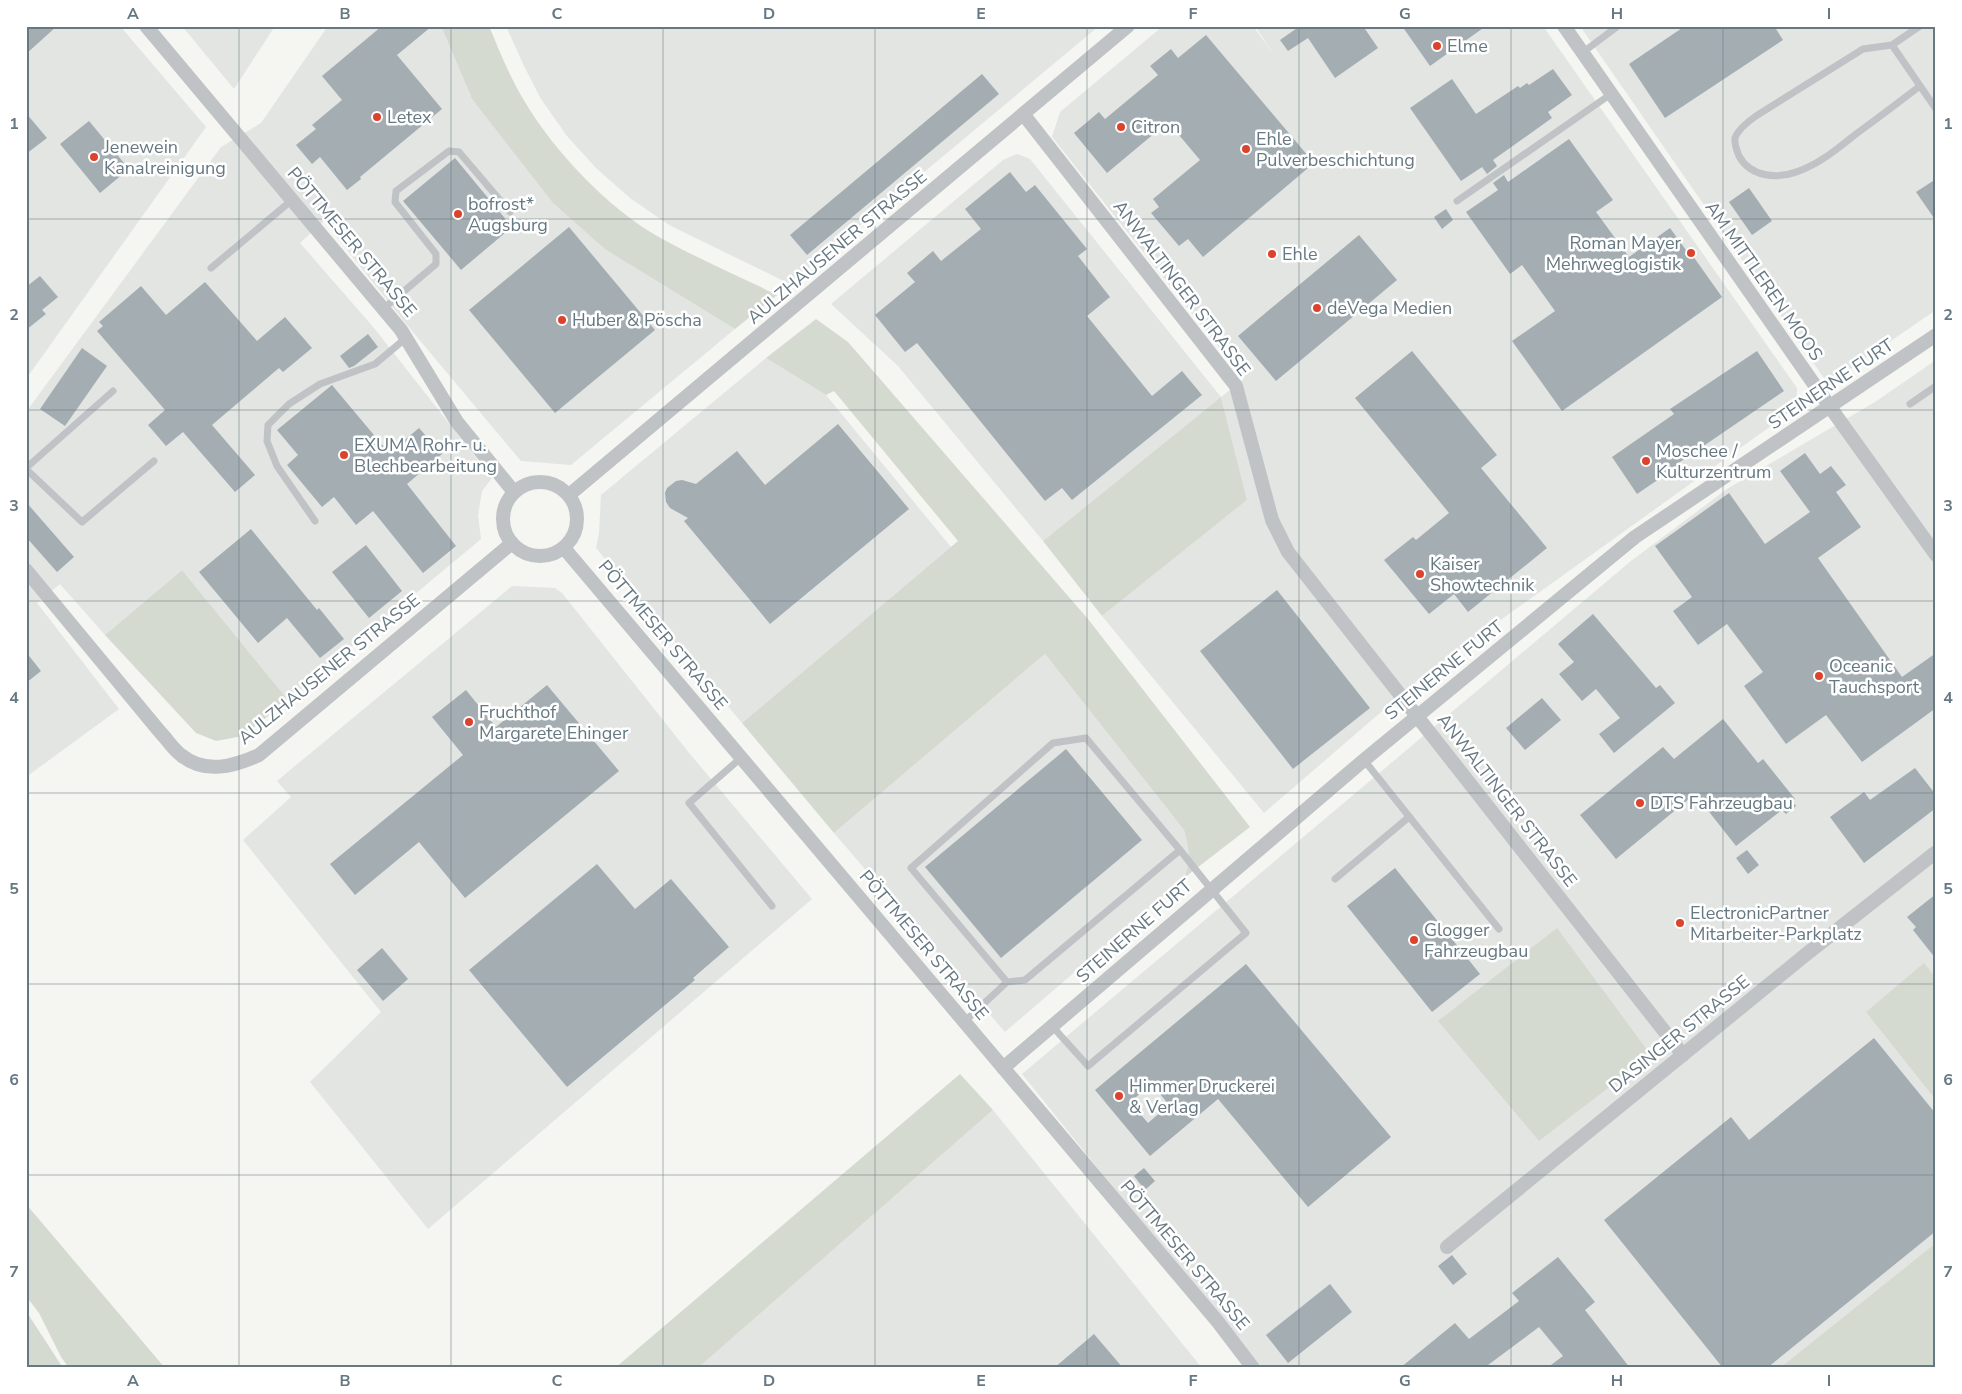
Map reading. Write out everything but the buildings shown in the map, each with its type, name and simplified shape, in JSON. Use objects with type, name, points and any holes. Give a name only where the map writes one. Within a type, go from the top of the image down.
[{"type":"street","name":"PÖTTMESER STRASSE","points":[[146,26],[383,308],[406,338],[458,422],[514,492]]},
{"type":"street","name":"AULZHAUSENER STRASSE","points":[[569,495],[1128,26]]},
{"type":"street","name":"AM MITTLEREN MOOS","points":[[1564,26],[1830,408],[1936,555]]},
{"type":"street","name":"ANWALTINGER STRASSE","points":[[1024,115],[1236,386],[1272,520],[1288,552],[1683,1055]]},
{"type":"street","name":"STEINERNE FURT","points":[[1003,1068],[1364,760],[1635,537],[1830,408],[1936,335]]},
{"type":"street","points":[[542,482],[552,484],[569,495],[575,505],[578,516],[577,528],[572,539],[564,548],[554,554],[543,556],[531,555],[520,551],[512,543],[506,534],[503,523],[504,512],[514,492],[523,486],[542,482]]},
{"type":"street","name":"AULZHAUSENER STRASSE","points":[[26,570],[181,755],[196,763],[214,767],[226,767],[239,764],[259,754],[512,543]]},
{"type":"street","name":"PÖTTMESER STRASSE","points":[[564,548],[1218,1322],[1253,1368]]},
{"type":"street","name":"DASINGER STRASSE","points":[[1447,1247],[1936,852]]},
{"type":"lane","points":[[1582,53],[1618,26]]},
{"type":"lane","points":[[1920,26],[1892,45],[1863,49],[1756,116],[1743,126],[1735,138],[1736,150],[1741,160],[1750,170],[1760,174],[1777,176],[1797,172],[1820,162],[1920,86]]},
{"type":"lane","points":[[1892,45],[1936,109]]},
{"type":"lane","points":[[1458,201],[1611,94]]},
{"type":"lane","points":[[383,308],[436,264],[436,254],[396,202],[396,190],[438,158],[449,151],[459,152],[510,212]]},
{"type":"lane","points":[[211,268],[292,200]]},
{"type":"lane","points":[[315,521],[278,466],[267,440],[268,425],[289,404],[320,384],[375,364],[406,338]]},
{"type":"lane","points":[[1910,404],[1936,386]]},
{"type":"lane","points":[[113,391],[26,468],[82,522],[154,461]]},
{"type":"lane","points":[[1007,982],[911,868],[1053,743],[1086,738],[1212,888],[1246,933],[1088,1066],[1052,1026]]},
{"type":"lane","points":[[742,757],[689,803],[772,906]]},
{"type":"lane","points":[[1364,760],[1499,929]]},
{"type":"lane","points":[[1335,879],[1409,817]]},
{"type":"lane","points":[[964,1022],[1007,982],[1025,980],[1180,850]]},
{"type":"shaded area","points":[[26,26],[120,26],[206,127],[26,379]]},
{"type":"shaded area","points":[[182,26],[275,26],[234,89]]},
{"type":"shaded area","points":[[328,26],[441,26],[472,99],[606,250],[735,329],[571,465],[521,461],[407,325],[324,221],[300,243],[374,328],[492,478],[482,491],[478,515],[481,539],[288,700],[182,570],[105,635],[60,584],[37,603],[119,709],[26,777],[26,412],[221,147],[261,123]]},
{"type":"shaded area","points":[[441,26],[489,26],[515,84],[537,121],[566,158],[619,210],[657,236],[777,295],[735,329],[606,250],[553,203],[472,99]]},
{"type":"shaded area","points":[[506,26],[1099,26],[790,284],[669,225],[630,198],[596,168],[567,136],[541,99]]},
{"type":"shaded area","points":[[1163,26],[1253,26],[1274,55],[1255,26],[1543,26],[1797,388],[1796,408],[1424,675],[1264,813],[1102,616],[1247,500],[1221,397],[1244,379],[1052,137],[1060,112]]},
{"type":"shaded area","points":[[1580,26],[1936,26],[1936,310],[1828,384]]},
{"type":"shaded area","points":[[1017,154],[1030,159],[1221,397],[1043,541],[898,366],[831,304],[1003,160]]},
{"type":"shaded area","points":[[816,319],[848,342],[1088,619],[1250,827],[1184,878],[1187,872],[1189,854],[1184,830],[1045,654],[834,833],[742,723],[958,541],[834,391],[826,395],[766,358]]},
{"type":"shaded area","points":[[766,358],[826,395],[951,547],[742,723],[596,548],[599,533],[601,495]]},
{"type":"shaded area","points":[[1936,360],[1936,1368],[1258,1368],[1022,1074],[1631,561],[1727,489],[1875,402]]},
{"type":"shaded area","points":[[1221,397],[1247,500],[1102,616],[1043,541]]},
{"type":"shaded area","points":[[182,570],[288,700],[243,736],[216,741],[196,733],[105,635]]},
{"type":"shaded area","points":[[512,586],[555,588],[562,593],[690,754],[812,899],[428,1229],[310,1082],[381,1012],[243,840],[291,797],[277,781]]},
{"type":"shaded area","points":[[1045,654],[1184,830],[1189,847],[1190,865],[1184,878],[1005,1032],[834,833]]},
{"type":"shaded area","points":[[1557,928],[1651,1055],[1539,1141],[1438,1021]]},
{"type":"shaded area","points":[[1924,963],[1936,978],[1936,1100],[1866,1012]]},
{"type":"shaded area","points":[[960,1074],[993,1110],[698,1368],[615,1368]]},
{"type":"shaded area","points":[[993,1110],[1202,1368],[698,1368]]},
{"type":"shaded area","points":[[26,1204],[165,1368],[69,1368],[61,1357],[39,1313],[26,1296]]},
{"type":"shaded area","points":[[1936,1243],[1936,1368],[1780,1368]]},
{"type":"shaded area","points":[[26,1311],[63,1368],[26,1368]]},
{"type":"place","name":"Elme","points":[[1437,46]]},
{"type":"place","name":"Letex","points":[[377,117]]},
{"type":"place","name":"Citron","points":[[1121,127]]},
{"type":"place","name":"Ehle Pulverbeschichtung","points":[[1246,149]]},
{"type":"place","name":"Jenewein Kanalreinigung","points":[[94,157]]},
{"type":"place","name":"bofrost* Augsburg","points":[[458,214]]},
{"type":"place","name":"Roman Mayer Mehrweglogistik","points":[[1691,253]]},
{"type":"place","name":"Ehle","points":[[1272,254]]},
{"type":"place","name":"deVega Medien","points":[[1317,308]]},
{"type":"place","name":"Huber & Pöscha","points":[[562,320]]},
{"type":"place","name":"EXUMA Rohr- u. Blechbearbeitung","points":[[344,455]]},
{"type":"place","name":"Moschee / Kulturzentrum","points":[[1646,461]]},
{"type":"place","name":"Kaiser Showtechnik","points":[[1420,574]]},
{"type":"place","name":"Oceanic Tauchsport","points":[[1819,676]]},
{"type":"place","name":"Fruchthof Margarete Ehinger","points":[[469,722]]},
{"type":"place","name":"DTS Fahrzeugbau","points":[[1640,803]]},
{"type":"place","name":"ElectronicPartner Mitarbeiter-Parkplatz","points":[[1680,923]]},
{"type":"place","name":"Glogger Fahrzeugbau","points":[[1414,940]]},
{"type":"place","name":"Himmer Druckerei & Verlag","points":[[1119,1096]]}]
